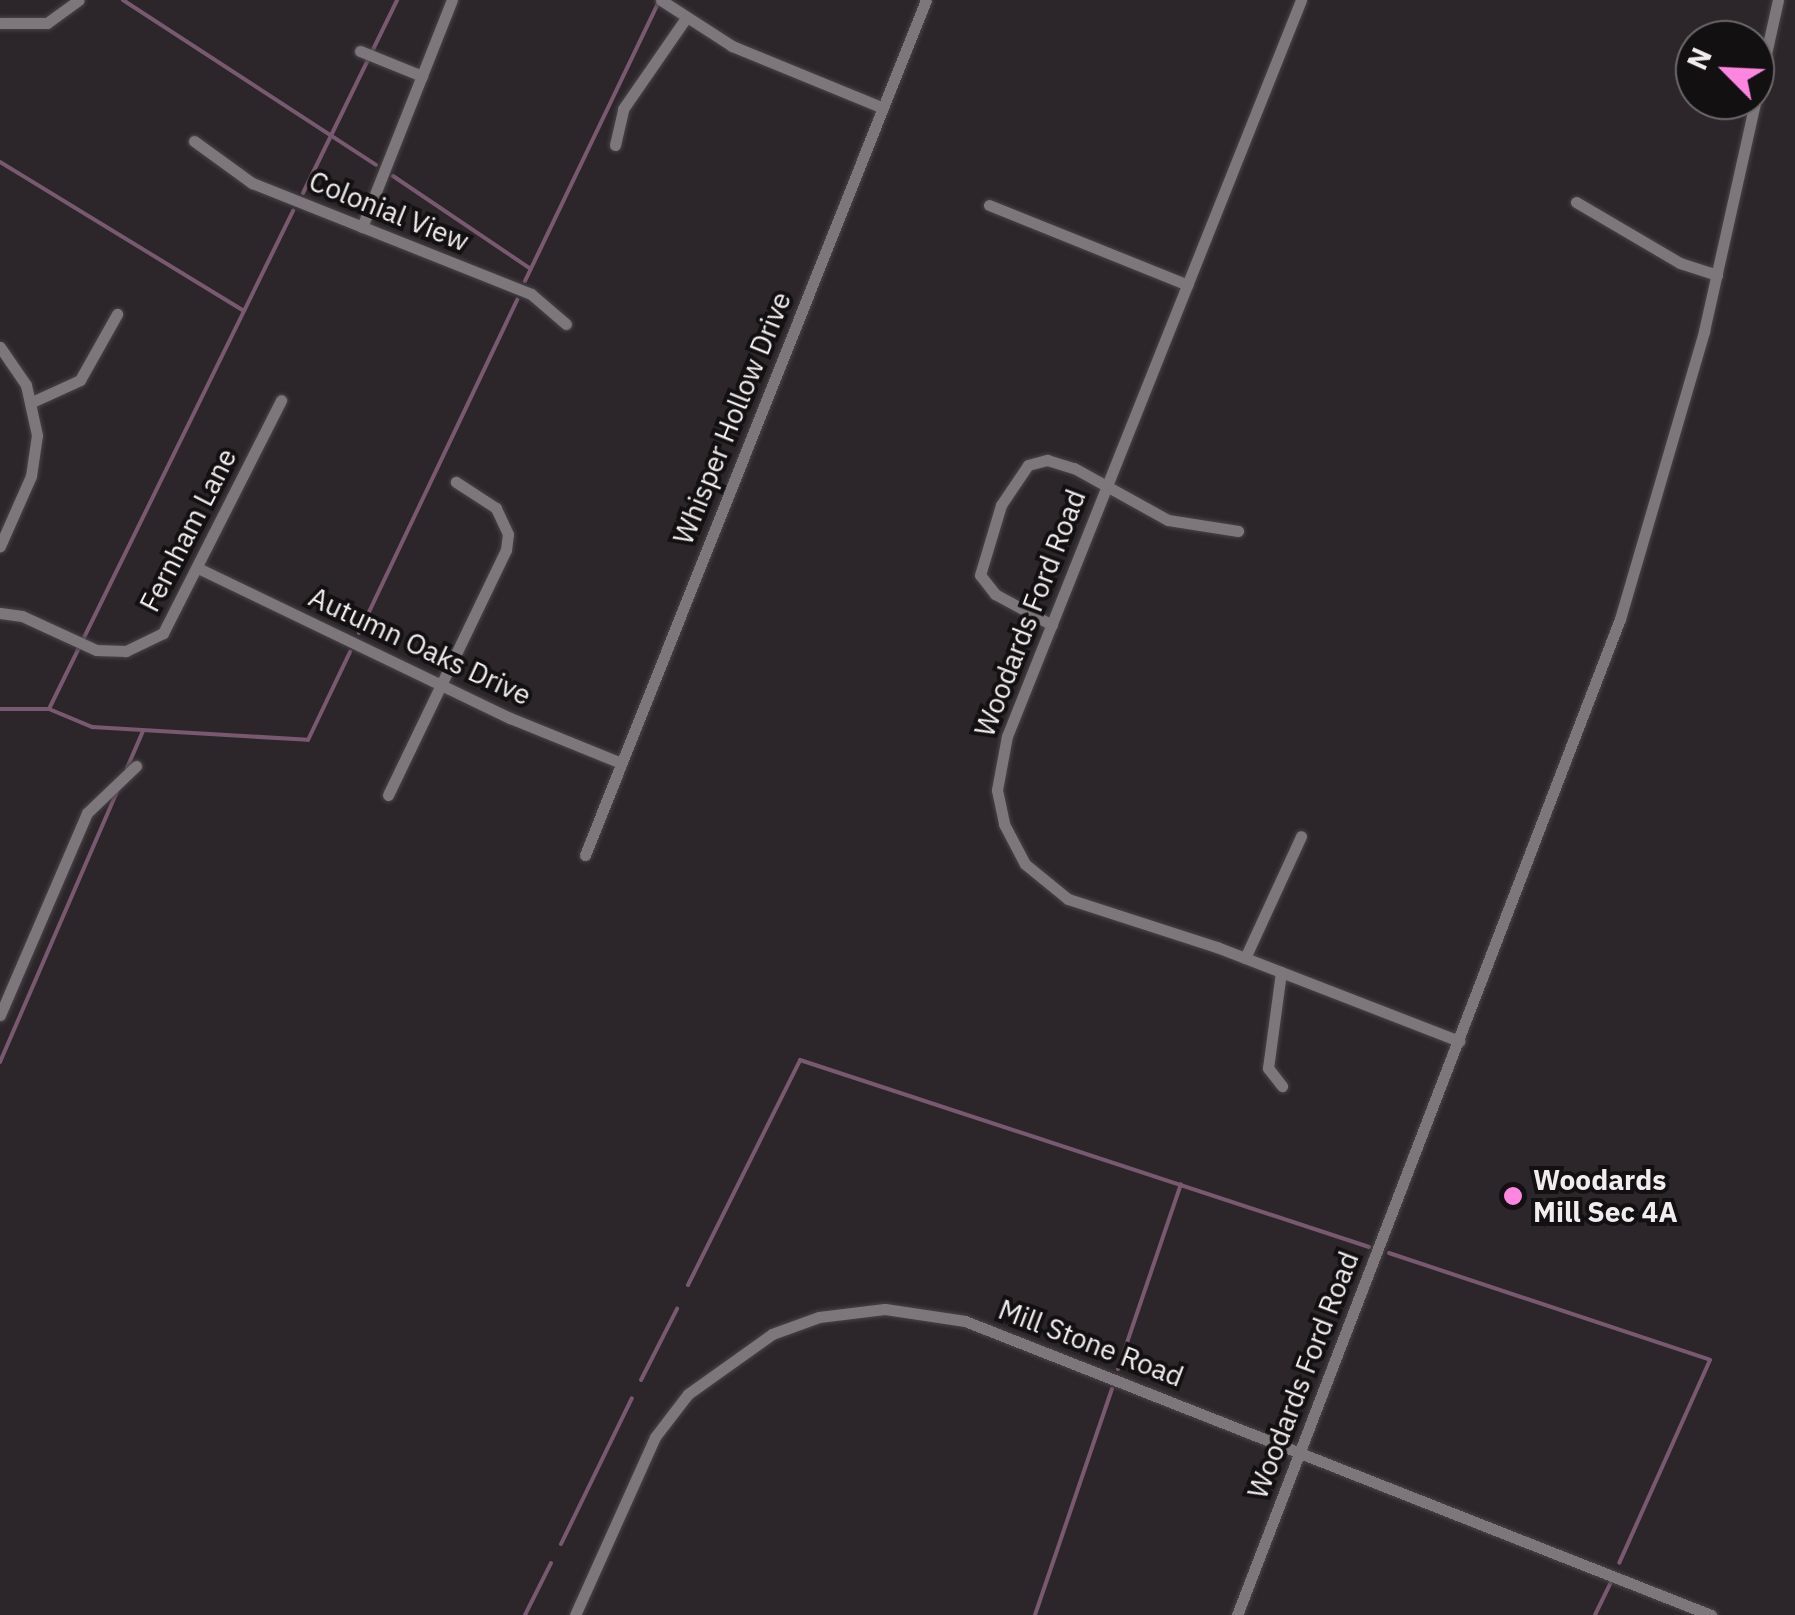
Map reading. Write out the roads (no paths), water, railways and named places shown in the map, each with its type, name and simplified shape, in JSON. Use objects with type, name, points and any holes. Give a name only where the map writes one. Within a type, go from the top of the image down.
[{"type":"street","points":[[0,23],[39,25],[78,0]]},
{"type":"street","points":[[362,227],[452,0]]},
{"type":"street","points":[[661,0],[732,46],[883,108]]},
{"type":"street","name":"Whisper Hollow Drive","points":[[585,856],[926,0]]},
{"type":"street","name":"Woodards Ford Road","points":[[1301,0],[1000,758],[1000,804],[1015,848],[1030,870],[1068,899],[1245,958],[1459,1041]]},
{"type":"street","name":"Woodards Ford Road","points":[[1237,1615],[1620,618],[1717,275],[1778,0]]},
{"type":"street","points":[[614,145],[623,109],[686,18]]},
{"type":"street","points":[[360,51],[422,76]]},
{"type":"street","name":"Colonial View","points":[[194,141],[252,183],[539,298],[566,324]]},
{"type":"street","points":[[1576,202],[1680,263],[1717,275]]},
{"type":"street","points":[[989,204],[1188,285]]},
{"type":"street","points":[[32,402],[80,380],[117,314]]},
{"type":"street","points":[[0,346],[32,402],[36,457],[0,546]]},
{"type":"street","name":"Fernham Lane","points":[[0,613],[22,616],[96,650],[126,651],[163,633],[200,569],[281,400]]},
{"type":"street","points":[[1052,625],[995,594],[980,575],[986,542],[1013,480],[1028,465],[1047,460],[1109,483],[1168,520],[1238,532]]},
{"type":"street","points":[[388,795],[508,540],[496,508],[456,482]]},
{"type":"street","name":"Autumn Oaks Drive","points":[[200,569],[442,684],[621,763]]},
{"type":"street","points":[[0,1015],[87,813],[136,766]]},
{"type":"street","points":[[1245,958],[1301,836]]},
{"type":"street","points":[[1281,972],[1268,1068],[1282,1086]]},
{"type":"street","name":"Mill Stone Road","points":[[575,1615],[642,1464],[677,1406],[737,1353],[819,1317],[885,1309],[964,1321],[1300,1450],[1711,1615]]},
{"type":"waterway","points":[[123,0],[376,165]]},
{"type":"waterway","points":[[303,193],[397,0]]},
{"type":"waterway","points":[[525,281],[658,4]]},
{"type":"waterway","points":[[0,162],[242,310]]},
{"type":"waterway","points":[[393,176],[531,269]]},
{"type":"waterway","points":[[49,709],[293,211]]},
{"type":"waterway","points":[[359,633],[517,300]]},
{"type":"waterway","points":[[0,709],[49,709],[92,727],[308,740],[350,652]]},
{"type":"waterway","points":[[127,768],[143,731]]},
{"type":"waterway","points":[[0,1062],[117,791]]},
{"type":"waterway","points":[[688,1285],[800,1060],[1369,1247]]},
{"type":"waterway","points":[[1118,1369],[1181,1184]]},
{"type":"waterway","points":[[1389,1253],[1710,1360],[1619,1563]]},
{"type":"waterway","points":[[641,1380],[677,1309]]},
{"type":"waterway","points":[[1035,1615],[1112,1389]]},
{"type":"waterway","points":[[561,1544],[632,1398]]},
{"type":"waterway","points":[[525,1615],[551,1563]]},
{"type":"waterway","points":[[1595,1615],[1611,1582]]},
{"type":"place","name":"Woodards Mill Sec 4A","points":[[1513,1196]]}]
